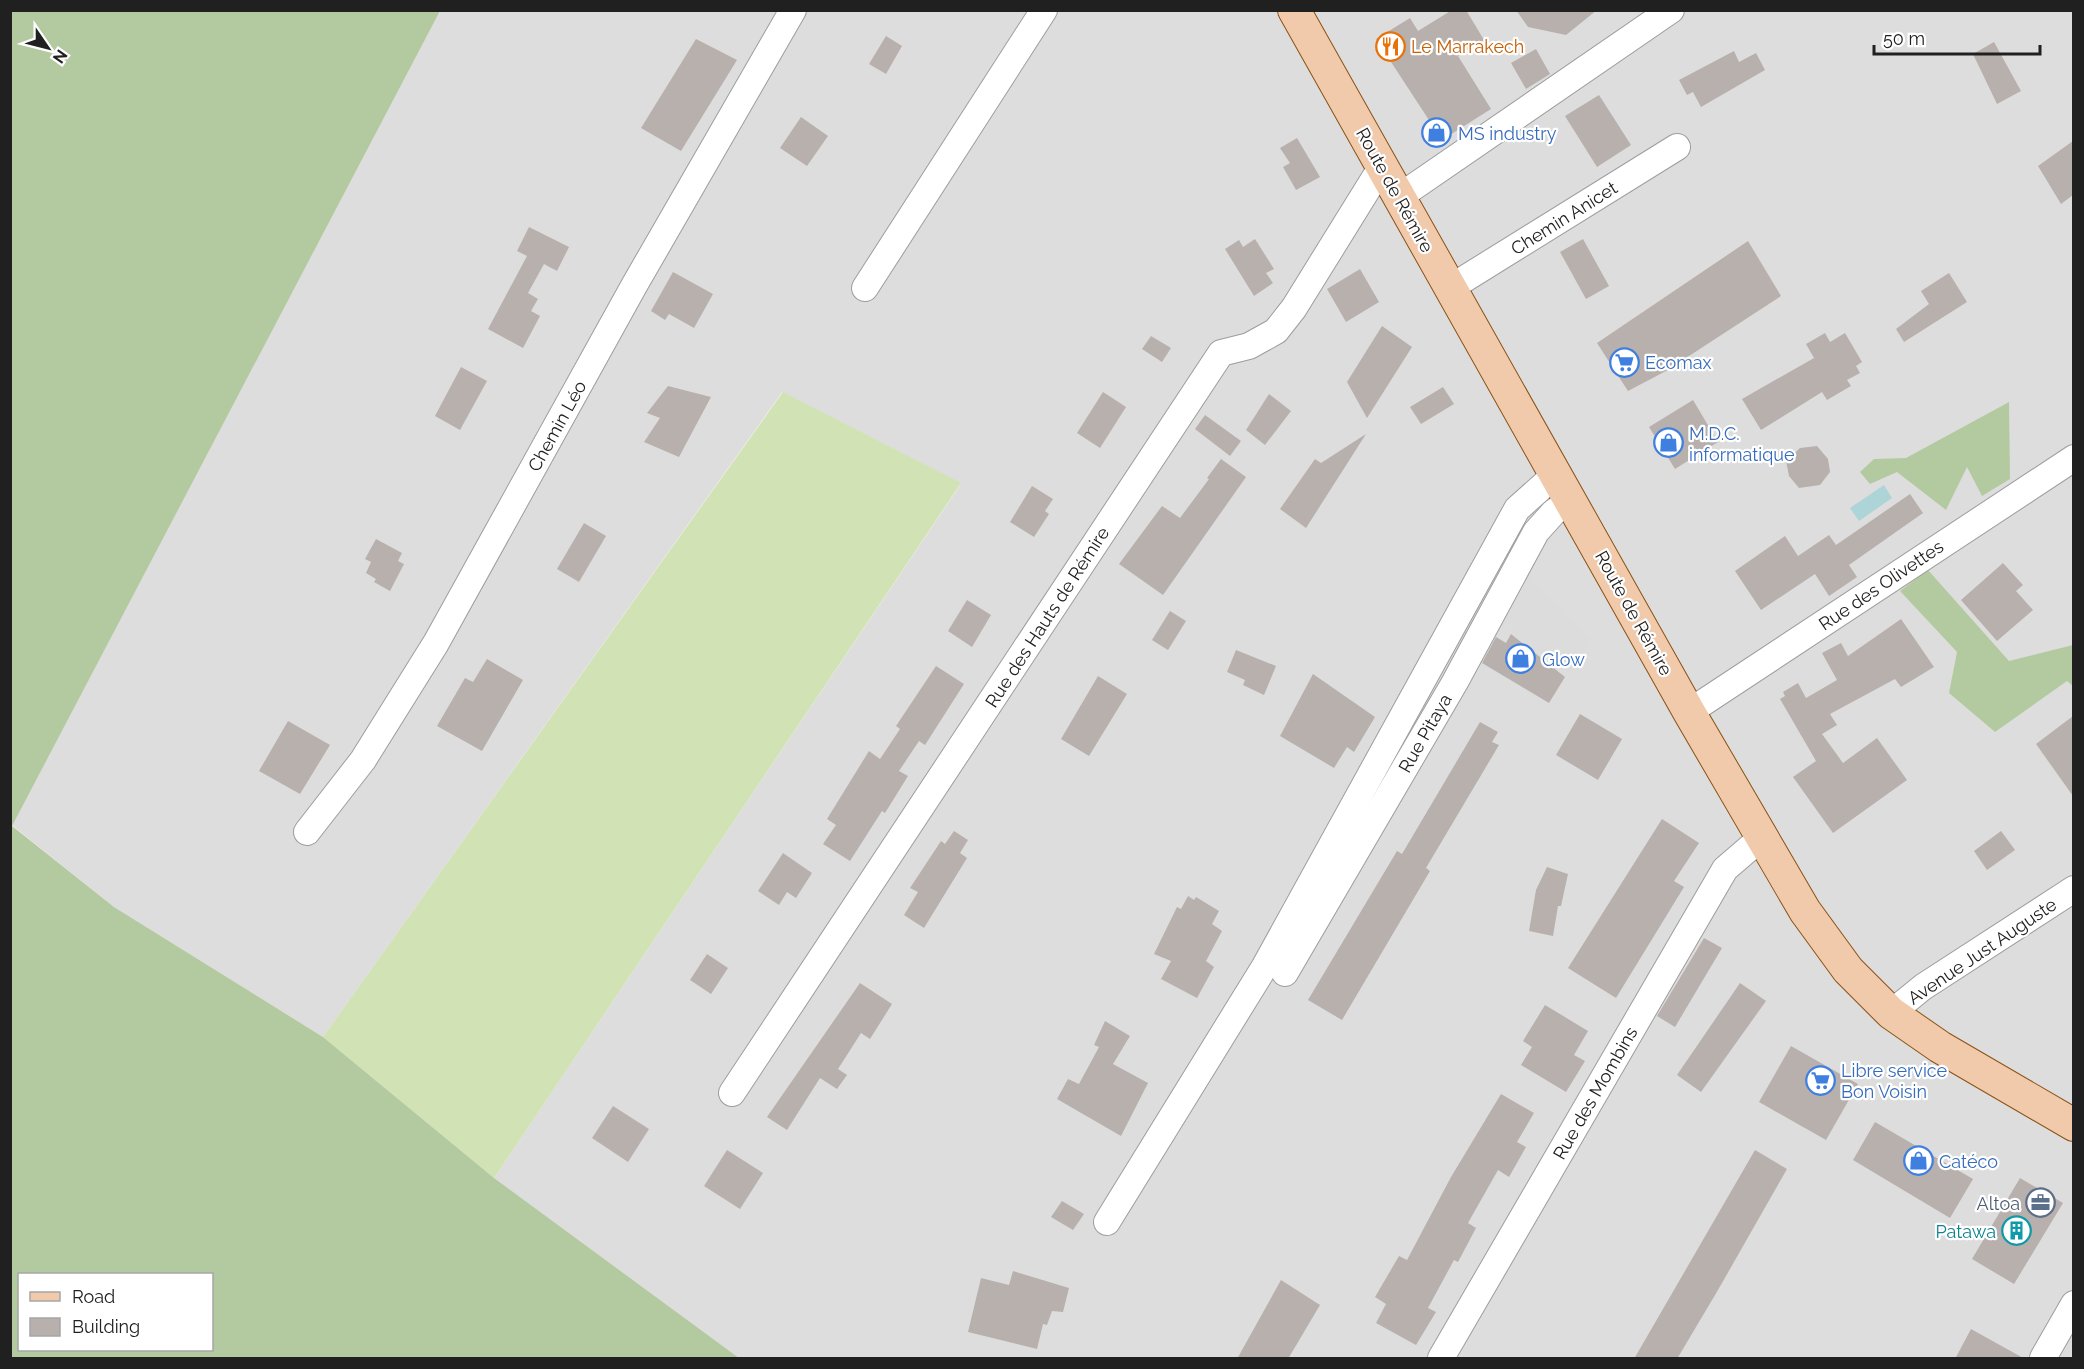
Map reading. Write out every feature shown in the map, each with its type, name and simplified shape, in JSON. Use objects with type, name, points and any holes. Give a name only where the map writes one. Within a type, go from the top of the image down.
[{"type":"main road","name":"Route de Rémire","points":[[1294,10],[1689,712],[1805,911],[1848,969],[1891,1013],[1940,1047],[2073,1125]]},
{"type":"street","name":"Chemin Léo","points":[[307,832],[363,760],[436,643],[635,284],[793,10]]},
{"type":"street","points":[[865,288],[1044,10]]},
{"type":"street","points":[[1399,197],[1671,10]]},
{"type":"street","name":"Chemin Anicet","points":[[1450,288],[1677,147]]},
{"type":"street","name":"Rue des Hauts de Rémire","points":[[732,1093],[1221,353],[1249,346],[1276,331],[1294,308],[1382,166]]},
{"type":"street","name":"Rue des Olivettes","points":[[1689,712],[2073,458]]},
{"type":"street","points":[[1107,1221],[1264,966],[1517,509],[1564,487]]},
{"type":"street","name":"Rue Pitaya","points":[[1285,973],[1455,682],[1536,532],[1554,512],[1564,487]]},
{"type":"street","name":"Rue des Mombins","points":[[1441,1359],[1725,869],[1761,838]]},
{"type":"street","name":"Avenue Just Auguste","points":[[1891,1013],[1923,987],[2073,889]]},
{"type":"street","points":[[2043,1359],[2073,1304]]},
{"type":"shaded area","points":[[440,11],[2073,11],[2073,1358],[739,1358],[494,1178],[961,484],[782,392],[323,1037],[114,907],[12,825]]},
{"type":"shaded area","points":[[1527,576],[1591,641],[1570,673],[1499,624]]},
{"type":"green space","points":[[10,11],[440,11],[12,826],[114,907],[323,1037],[494,1178],[739,1358],[11,1358]]},
{"type":"green space","points":[[783,392],[961,483],[494,1178],[323,1037]]},
{"type":"green space","points":[[2009,402],[2010,479],[1982,496],[1967,467],[1946,510],[1897,472],[1870,484],[1860,472],[1874,459],[1906,458]]},
{"type":"green space","points":[[1928,570],[2009,661],[2073,645],[2073,686],[2067,681],[1995,732],[1949,693],[1957,652],[1900,591]]},
{"type":"water","points":[[1884,485],[1892,498],[1859,521],[1850,508]]},
{"type":"building","points":[[1452,10],[1466,10],[1484,40],[1458,56],[1491,109],[1442,140],[1376,39],[1410,18],[1418,31]]},
{"type":"building","points":[[1516,10],[1597,10],[1566,35],[1528,27]]},
{"type":"building","points":[[886,36],[902,46],[886,74],[869,64]]},
{"type":"building","points":[[696,39],[737,60],[681,151],[641,128]]},
{"type":"building","points":[[1994,42],[2021,91],[1997,104],[1973,54]]},
{"type":"building","points":[[1536,49],[1550,74],[1526,89],[1511,63]]},
{"type":"building","points":[[1734,51],[1739,62],[1756,53],[1765,70],[1701,107],[1693,92],[1687,95],[1679,80]]},
{"type":"building","points":[[1599,95],[1631,145],[1597,167],[1565,116]]},
{"type":"building","points":[[801,117],[828,136],[807,166],[780,148]]},
{"type":"building","points":[[1297,138],[1320,177],[1296,190],[1283,167],[1290,163],[1280,148]]},
{"type":"building","points":[[2073,141],[2073,195],[2061,204],[2038,166]]},
{"type":"building","points":[[529,227],[569,247],[557,271],[544,264],[528,293],[538,299],[531,311],[540,316],[523,348],[488,329],[527,256],[517,251]]},
{"type":"building","points":[[1255,239],[1274,269],[1266,273],[1273,283],[1254,296],[1225,249],[1239,240],[1243,247]]},
{"type":"building","points":[[1583,239],[1609,286],[1586,299],[1560,252]]},
{"type":"building","points":[[1748,241],[1781,296],[1666,371],[1628,391],[1597,343]]},
{"type":"building","points":[[1360,269],[1379,302],[1346,322],[1327,289]]},
{"type":"building","points":[[673,272],[713,294],[694,328],[669,314],[665,320],[651,311]]},
{"type":"building","points":[[1949,273],[1967,302],[1904,342],[1896,329],[1929,304],[1921,291]]},
{"type":"building","points":[[1382,326],[1412,347],[1367,418],[1347,382]]},
{"type":"building","points":[[1825,333],[1830,342],[1845,333],[1862,362],[1856,366],[1860,373],[1847,380],[1851,386],[1827,400],[1822,392],[1761,430],[1742,399],[1814,358],[1806,344]]},
{"type":"building","points":[[1151,336],[1171,348],[1162,362],[1142,349]]},
{"type":"building","points":[[461,367],[487,381],[460,430],[435,416]]},
{"type":"building","points":[[668,386],[711,397],[679,457],[644,442],[660,418],[647,413]]},
{"type":"building","points":[[1443,387],[1454,404],[1421,424],[1410,407]]},
{"type":"building","points":[[1103,392],[1126,407],[1100,448],[1077,433]]},
{"type":"building","points":[[1269,394],[1291,411],[1265,445],[1246,430]]},
{"type":"building","points":[[1693,400],[1718,442],[1675,469],[1649,427]]},
{"type":"building","points":[[1205,415],[1241,441],[1230,456],[1195,429]]},
{"type":"building","points":[[1366,434],[1306,528],[1280,509],[1315,459],[1321,463]]},
{"type":"building","points":[[1817,446],[1828,459],[1830,472],[1820,485],[1799,488],[1789,476],[1786,461],[1800,448]]},
{"type":"building","points":[[1221,459],[1246,477],[1163,595],[1119,564],[1162,506],[1180,518]]},
{"type":"building","points":[[1032,486],[1053,499],[1045,511],[1049,514],[1034,537],[1010,522]]},
{"type":"building","points":[[1910,494],[1923,513],[1849,565],[1857,577],[1829,596],[1815,574],[1761,610],[1735,571],[1785,536],[1798,556],[1829,535],[1836,545]]},
{"type":"building","points":[[584,523],[606,536],[579,582],[557,569]]},
{"type":"building","points":[[376,539],[402,553],[398,561],[404,564],[390,591],[374,582],[376,579],[366,573],[371,562],[365,559]]},
{"type":"building","points":[[2003,563],[2023,585],[2016,591],[2033,610],[1997,641],[1961,600]]},
{"type":"building","points":[[967,600],[991,615],[972,647],[948,631]]},
{"type":"building","points":[[1170,611],[1186,621],[1168,650],[1152,640]]},
{"type":"building","points":[[1901,619],[1934,667],[1901,687],[1895,679],[1830,714],[1837,725],[1822,734],[1843,763],[1877,738],[1907,780],[1833,833],[1793,777],[1816,761],[1780,699],[1785,696],[1783,692],[1798,683],[1806,698],[1837,680],[1822,653],[1841,643],[1848,656]]},
{"type":"building","points":[[1511,634],[1565,677],[1549,703],[1482,663],[1496,637],[1506,643]]},
{"type":"building","points":[[1236,650],[1276,666],[1264,695],[1243,685],[1245,680],[1227,672]]},
{"type":"building","points":[[487,659],[523,680],[482,751],[437,726],[465,678],[473,682]]},
{"type":"building","points":[[936,666],[964,684],[925,745],[919,741],[899,771],[908,776],[885,813],[882,811],[850,861],[823,844],[836,825],[827,819],[869,751],[880,759],[900,729],[896,726]]},
{"type":"building","points":[[1313,674],[1375,717],[1354,752],[1347,747],[1334,768],[1280,736]]},
{"type":"building","points":[[1098,676],[1127,694],[1089,756],[1061,739]]},
{"type":"building","points":[[1580,714],[1622,739],[1598,780],[1556,755]]},
{"type":"building","points":[[2073,716],[2073,796],[2036,744]]},
{"type":"building","points":[[288,721],[330,745],[300,794],[259,771]]},
{"type":"building","points":[[1480,722],[1498,732],[1492,742],[1499,745],[1426,868],[1430,871],[1342,1020],[1308,1000],[1397,851],[1402,854]]},
{"type":"building","points":[[1662,819],[1699,843],[1674,881],[1684,887],[1616,998],[1568,968]]},
{"type":"building","points":[[954,831],[968,840],[960,853],[967,858],[924,928],[904,915],[918,892],[910,888],[941,841],[945,844]]},
{"type":"building","points":[[2001,831],[2015,850],[1987,870],[1974,851]]},
{"type":"building","points":[[783,853],[812,873],[796,898],[787,892],[779,905],[758,891]]},
{"type":"building","points":[[1547,867],[1568,874],[1561,906],[1558,906],[1553,936],[1529,931],[1536,890]]},
{"type":"building","points":[[1188,896],[1194,900],[1196,897],[1219,911],[1212,924],[1222,931],[1206,961],[1214,967],[1197,998],[1161,979],[1171,961],[1154,954],[1177,907],[1181,909]]},
{"type":"building","points":[[1704,938],[1722,948],[1675,1027],[1657,1016]]},
{"type":"building","points":[[707,954],[728,968],[711,994],[690,980]]},
{"type":"building","points":[[860,983],[892,1004],[870,1039],[861,1033],[838,1069],[847,1075],[837,1089],[820,1078],[787,1130],[767,1117]]},
{"type":"building","points":[[1740,983],[1766,1001],[1701,1092],[1677,1075]]},
{"type":"building","points":[[1545,1005],[1588,1031],[1574,1055],[1585,1061],[1566,1092],[1521,1065],[1532,1047],[1523,1041]]},
{"type":"building","points":[[1105,1021],[1130,1036],[1113,1064],[1148,1083],[1121,1136],[1057,1099],[1068,1079],[1079,1084],[1099,1047],[1094,1045]]},
{"type":"building","points":[[1791,1046],[1858,1084],[1826,1140],[1759,1102]]},
{"type":"building","points":[[1501,1094],[1534,1113],[1517,1142],[1526,1147],[1509,1177],[1498,1170],[1468,1223],[1476,1228],[1458,1262],[1454,1260],[1428,1308],[1436,1312],[1416,1345],[1376,1323],[1386,1304],[1375,1297],[1399,1256],[1407,1260],[1451,1177]]},
{"type":"building","points":[[613,1106],[649,1129],[628,1162],[592,1138]]},
{"type":"building","points":[[1875,1122],[1973,1179],[1950,1218],[1853,1160]]},
{"type":"building","points":[[727,1150],[763,1173],[740,1209],[704,1186]]},
{"type":"building","points":[[1755,1150],[1787,1169],[1718,1290],[1677,1359],[1634,1359]]},
{"type":"building","name":"Patawa","points":[[2020,1178],[2063,1203],[2014,1284],[1972,1259]]},
{"type":"building","points":[[1062,1201],[1084,1214],[1073,1230],[1051,1217]]},
{"type":"building","points":[[1013,1271],[1069,1288],[1063,1312],[1052,1311],[1047,1325],[1043,1324],[1037,1349],[968,1332],[981,1278],[1009,1285]]},
{"type":"building","points":[[1281,1280],[1320,1305],[1288,1359],[1237,1359]]},
{"type":"building","points":[[1971,1329],[2025,1359],[1955,1359]]},
{"type":"place","name":"Le Marrakech","points":[[1390,46]]},
{"type":"place","name":"MS industry","points":[[1437,133]]},
{"type":"place","name":"Ecomax","points":[[1624,362]]},
{"type":"place","name":"M.D.C. informatique","points":[[1668,443]]},
{"type":"place","name":"Glow","points":[[1521,659]]},
{"type":"place","name":"Libre service Bon Voisin","points":[[1820,1080]]},
{"type":"place","name":"Catéco","points":[[1918,1161]]},
{"type":"place","name":"Altoa","points":[[2041,1203]]},
{"type":"place","name":"Patawa","points":[[2017,1231]]}]
